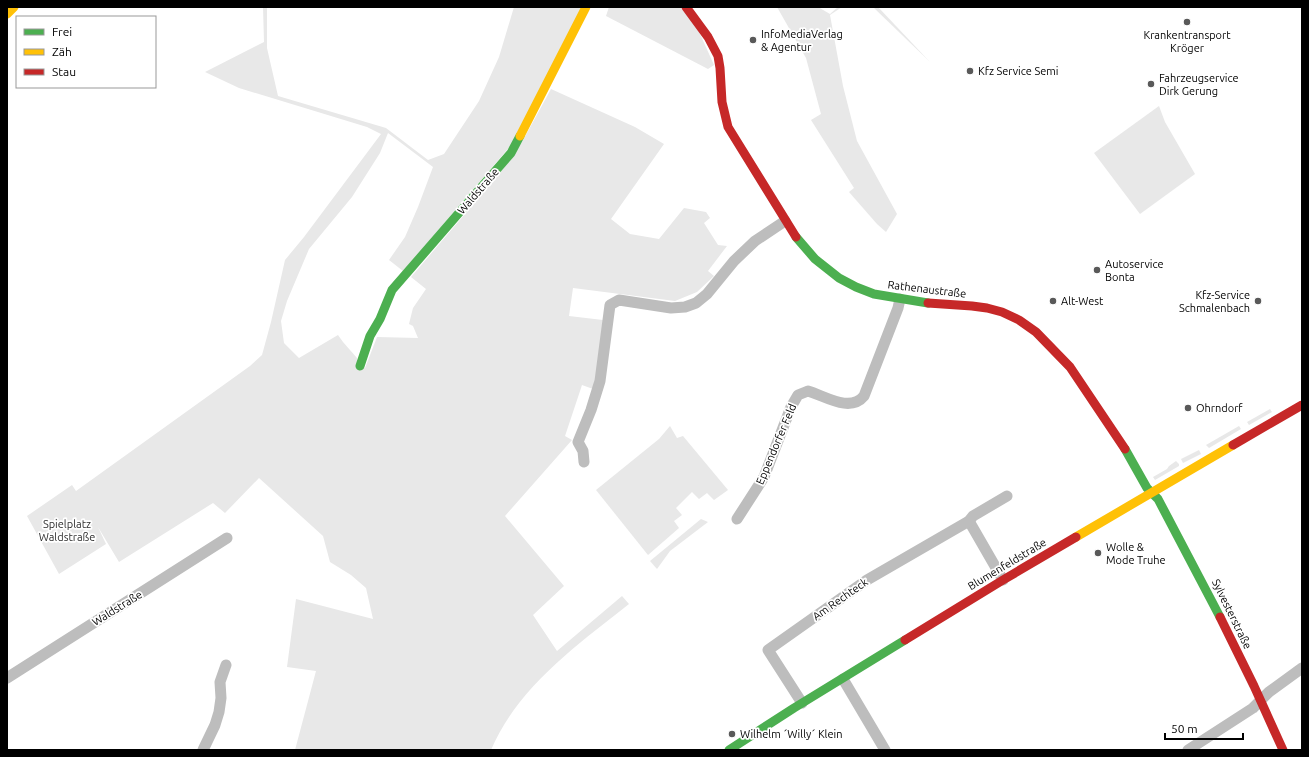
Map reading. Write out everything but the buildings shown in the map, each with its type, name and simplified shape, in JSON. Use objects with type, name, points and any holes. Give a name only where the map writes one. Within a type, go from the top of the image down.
[{"type":"street","points":[[7,14],[14,7]]},
{"type":"street","name":"Waldstraße","points":[[360,366],[370,336],[380,319],[392,290],[511,153],[586,7]]},
{"type":"street","name":"Rathenaustraße","points":[[686,7],[713,45],[718,56],[721,68],[722,102],[728,127],[785,221],[798,240],[815,259],[839,278],[868,292],[900,299],[987,308],[1012,316],[1031,328],[1070,367],[1120,441],[1147,488],[1151,492]]},
{"type":"street","points":[[584,462],[583,451],[578,442],[591,410],[600,381],[610,305],[619,300],[671,308],[685,307],[696,302],[707,294],[734,260],[755,241],[785,221]]},
{"type":"street","name":"Eppendorfer Feld","points":[[737,519],[764,477],[791,407],[798,395],[808,391],[846,404],[855,403],[864,396],[898,308],[900,299]]},
{"type":"street","name":"Blumenfeldstraße","points":[[729,750],[802,703],[1003,580],[1302,405]]},
{"type":"street","name":"Sylvesterstraße","points":[[1151,492],[1158,499],[1202,579],[1261,700],[1283,750]]},
{"type":"street","name":"Am Rechteck","points":[[802,703],[768,650],[867,580],[969,521],[972,516],[1007,496]]},
{"type":"street","points":[[969,521],[1003,580]]},
{"type":"street","name":"Waldstraße","points":[[7,678],[227,538]]},
{"type":"street","points":[[202,750],[215,725],[219,712],[221,698],[220,682],[226,665]]},
{"type":"street","points":[[1188,750],[1253,708],[1269,692],[1302,668]]},
{"type":"street","points":[[843,679],[885,750]]},
{"type":"green space","name":"Spielplatz Waldstraße","points":[[263,7],[267,7],[267,48],[278,96],[386,128],[428,160],[444,154],[479,101],[499,57],[514,7],[583,7],[519,136],[403,271],[389,260],[405,237],[433,167],[388,133],[380,153],[352,197],[309,249],[287,301],[281,321],[284,343],[299,358],[338,335],[357,358],[357,366],[365,368],[377,337],[418,338],[413,326],[409,324],[413,308],[426,289],[411,277],[500,173],[522,142],[551,89],[635,127],[664,144],[611,219],[630,234],[659,239],[684,208],[706,212],[710,218],[704,223],[718,245],[727,246],[708,271],[714,276],[697,292],[675,301],[573,288],[569,316],[603,320],[597,370],[593,389],[582,385],[565,436],[572,440],[505,516],[564,586],[533,615],[557,651],[622,596],[629,604],[550,669],[516,707],[491,750],[295,750],[316,671],[287,667],[296,599],[373,619],[366,588],[351,575],[330,562],[323,536],[259,478],[225,513],[213,503],[119,562],[98,527],[106,544],[59,574],[27,516],[72,485],[76,491],[250,366],[262,355],[285,260],[381,134],[367,127],[239,88],[205,72],[264,42]]},
{"type":"green space","points":[[609,7],[682,7],[696,25],[714,65],[708,69],[606,16]]},
{"type":"green space","points":[[777,7],[818,7],[830,14],[838,7],[842,7],[830,15],[843,86],[857,141],[897,214],[886,232],[849,192],[854,188],[811,120],[821,114],[806,58]]},
{"type":"green space","points":[[873,7],[878,7],[930,62]]},
{"type":"green space","points":[[1159,106],[1165,122],[1195,174],[1140,214],[1094,153]]},
{"type":"green space","points":[[1270,409],[1272,412],[1249,425],[1247,422]]},
{"type":"green space","points":[[670,426],[677,438],[683,436],[728,490],[714,500],[707,493],[699,499],[692,492],[676,508],[682,515],[674,521],[679,528],[648,555],[596,490],[659,439]]},
{"type":"green space","points":[[1239,426],[1241,429],[1209,448],[1206,445]]},
{"type":"green space","points":[[1199,450],[1201,454],[1183,463],[1181,459]]},
{"type":"green space","points":[[1176,461],[1179,466],[1155,480],[1153,477],[1167,469]]},
{"type":"green space","points":[[701,519],[708,522],[670,551],[657,569],[650,561]]},
{"type":"traffic: fast","points":[[360,366],[370,336],[380,319],[392,290],[511,153],[520,136]]},
{"type":"traffic: fast","points":[[796,237],[815,259],[839,278],[856,287],[874,294],[928,303]]},
{"type":"traffic: fast","points":[[1125,449],[1147,488],[1158,499],[1220,617]]},
{"type":"traffic: fast","points":[[729,750],[905,640]]},
{"type":"traffic: slow","points":[[7,14],[14,7]]},
{"type":"traffic: slow","points":[[520,136],[586,7]]},
{"type":"traffic: slow","points":[[1076,537],[1233,445]]},
{"type":"traffic: jam","points":[[686,7],[708,37],[718,56],[722,102],[728,127],[796,237]]},
{"type":"traffic: jam","points":[[928,303],[972,306],[1002,312],[1019,320],[1036,332],[1070,367],[1125,449]]},
{"type":"traffic: jam","points":[[1233,445],[1302,405]]},
{"type":"traffic: jam","points":[[905,640],[1076,537]]},
{"type":"traffic: jam","points":[[1220,617],[1283,750]]},
{"type":"place","name":"Krankentransport Kröger","points":[[1187,22]]},
{"type":"place","name":"InfoMediaVerlag & Agentur","points":[[753,40]]},
{"type":"place","name":"Kfz Service Semi","points":[[970,71]]},
{"type":"place","name":"Fahrzeugservice Dirk Gerung","points":[[1151,84]]},
{"type":"place","name":"Autoservice Bonta","points":[[1097,270]]},
{"type":"place","name":"Alt-West","points":[[1053,301]]},
{"type":"place","name":"Kfz-Service Schmalenbach","points":[[1258,301]]},
{"type":"place","name":"Ohrndorf","points":[[1188,408]]},
{"type":"place","name":"Wolle & Mode Truhe","points":[[1098,553]]},
{"type":"place","name":"Wilhelm ´Willy´ Klein","points":[[732,734]]}]
